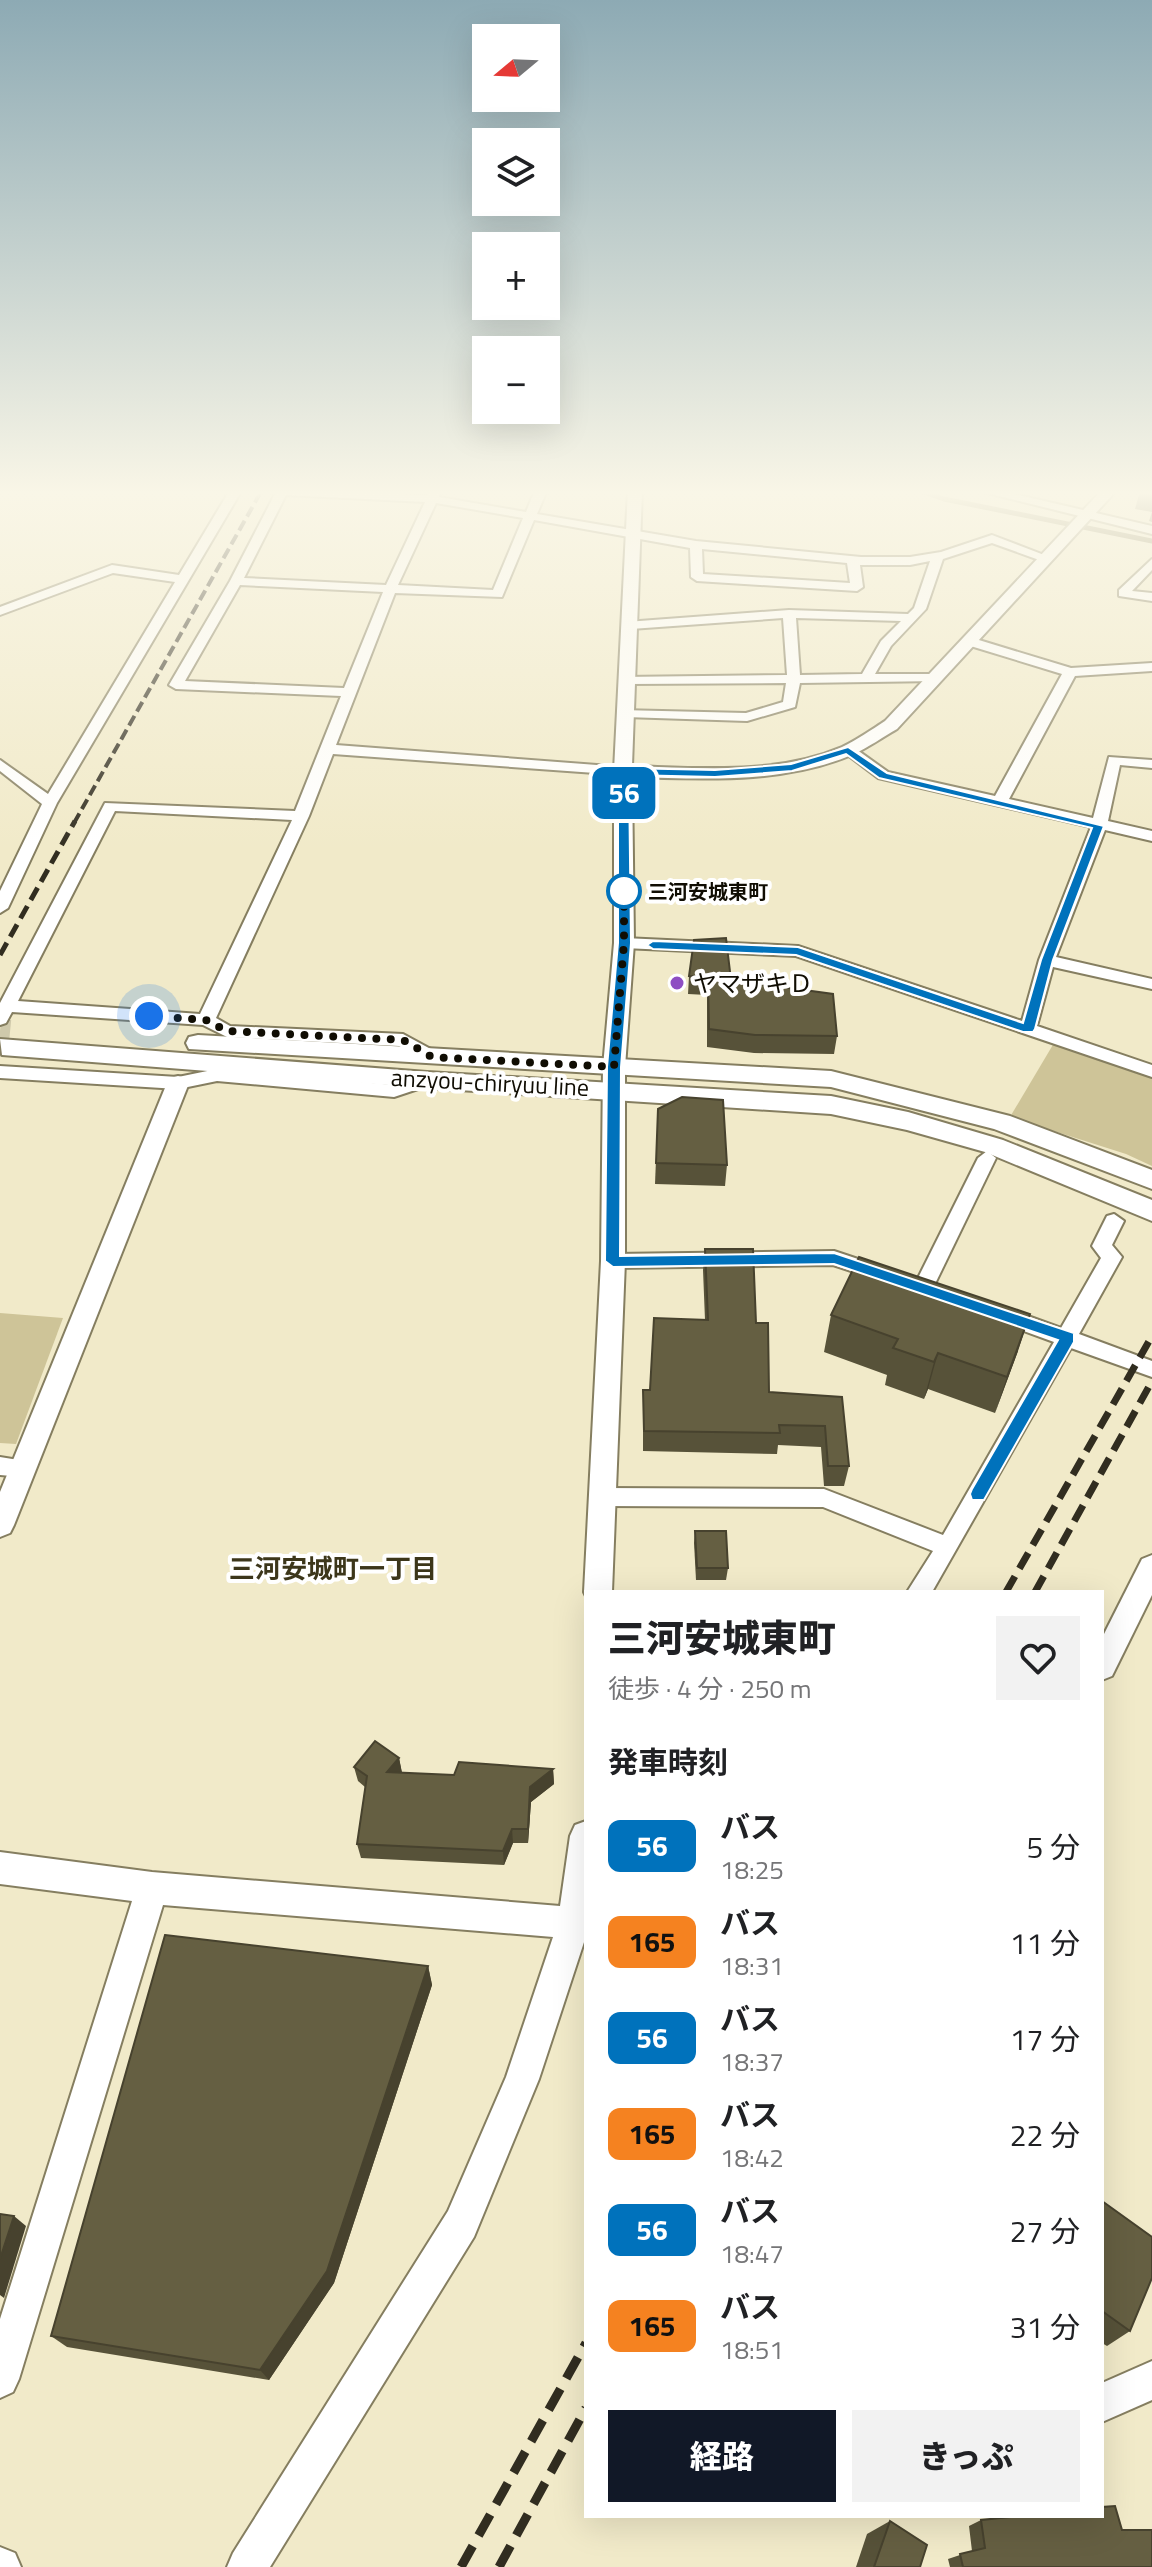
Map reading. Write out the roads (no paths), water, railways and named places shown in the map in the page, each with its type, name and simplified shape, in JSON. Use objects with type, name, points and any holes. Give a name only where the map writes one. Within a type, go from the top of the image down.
[{"type":"main road","name":"anzyou-chiryuu line","points":[[4,1035],[429,1069],[614,1078],[831,1079],[1001,1122],[1152,1180]]},
{"type":"main road","name":"anzyou-chiryuu line","points":[[614,1078],[831,1105],[908,1121],[994,1146],[1152,1211]]},
{"type":"street","points":[[0,908],[50,803],[163,610]]},
{"type":"street","points":[[219,610],[176,685],[349,692]]},
{"type":"street","points":[[206,1020],[301,816],[382,610]]},
{"type":"street","points":[[598,1590],[613,1261],[614,1078],[624,943],[623,771],[632,610]]},
{"type":"street","points":[[866,679],[886,644],[919,610]]},
{"type":"street","points":[[327,749],[623,771],[715,774],[792,767],[848,750],[891,725],[998,610]]},
{"type":"street","points":[[631,625],[789,614],[913,618]]},
{"type":"street","points":[[625,713],[747,717],[790,704],[794,678],[789,614]]},
{"type":"street","points":[[969,641],[1070,672],[1152,667]]},
{"type":"street","points":[[999,803],[1070,672]]},
{"type":"street","points":[[626,680],[934,678]]},
{"type":"street","points":[[848,750],[883,775],[1152,836]]},
{"type":"street","points":[[1028,1029],[1047,960],[1099,826],[1114,760],[1152,764]]},
{"type":"street","points":[[0,764],[50,803]]},
{"type":"street","points":[[4,1035],[110,806],[301,816]]},
{"type":"street","points":[[624,943],[798,951],[1152,1071]]},
{"type":"street","points":[[1047,960],[1152,984]]},
{"type":"street","points":[[206,1020],[227,1031],[403,1040],[429,1069],[394,1091],[217,1075],[178,1083],[4,1035],[206,1020]]},
{"type":"street","points":[[0,1525],[12,1467],[178,1083]]},
{"type":"street","points":[[613,1261],[834,1258],[916,1286],[987,1158]]},
{"type":"street","points":[[920,1590],[948,1547],[1112,1257],[1102,1246],[1114,1221]]},
{"type":"street","points":[[981,1308],[1152,1369]]},
{"type":"street","points":[[602,1497],[824,1498],[948,1547]]},
{"type":"street","points":[[1104,1663],[1151,1573]]},
{"type":"street","points":[[247,2567],[461,2224],[522,2079],[580,1924],[584,1865]]},
{"type":"street","points":[[0,1868],[152,1888],[580,1924]]},
{"type":"street","points":[[0,2379],[152,1888]]},
{"type":"street","points":[[1104,2402],[1152,2380]]},
{"type":"tunnel","points":[[0,1031],[10,1032]]},
{"type":"railway","points":[[74,823],[194,610]]},
{"type":"railway","points":[[0,955],[75,821]]},
{"type":"railway","points":[[1007,1590],[1152,1336]]},
{"type":"railway","points":[[1036,1590],[1152,1381]]},
{"type":"railway","points":[[461,2567],[584,2347]]},
{"type":"railway","points":[[499,2567],[584,2412]]},
{"type":"place","name":"三河安城東町","points":[[624,891]]},
{"type":"place","name":"ヤマザキＤ","points":[[677,983]]},
{"type":"district","name":"三河安城町一丁目","points":[[333,1568]]}]
